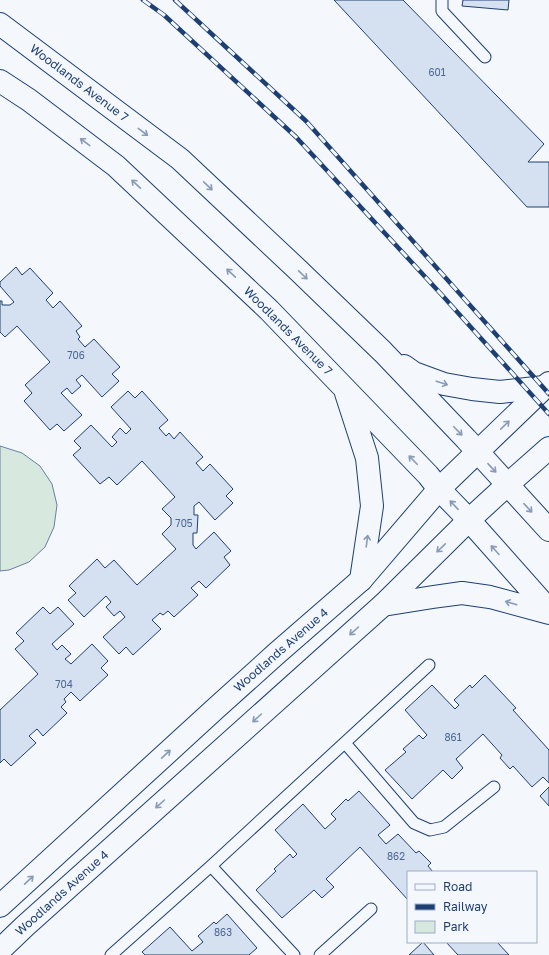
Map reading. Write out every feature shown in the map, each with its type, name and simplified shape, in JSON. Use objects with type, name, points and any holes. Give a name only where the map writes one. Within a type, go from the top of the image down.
[{"type":"main road","name":"Woodlands Avenue 7","points":[[0,24],[180,159],[383,352],[466,439],[549,530]]},
{"type":"main road","name":"Woodlands Avenue 7","points":[[0,81],[29,100],[116,166],[269,310],[344,386],[428,475],[549,612]]},
{"type":"main road","points":[[383,352],[414,373],[444,384],[500,392],[546,385]]},
{"type":"main road","name":"Woodlands Avenue 4","points":[[0,906],[220,704],[361,580],[439,489],[546,385]]},
{"type":"main road","points":[[344,386],[367,458],[372,506],[361,580]]},
{"type":"main road","name":"Woodlands Avenue 4","points":[[0,950],[383,605],[469,520],[549,448]]},
{"type":"main road","points":[[383,605],[433,596],[462,593],[490,597],[549,612]]},
{"type":"lane","points":[[442,0],[442,11],[485,57]]},
{"type":"lane","points":[[111,955],[429,665]]},
{"type":"lane","points":[[345,743],[414,823],[430,830],[444,827],[494,787]]},
{"type":"lane","points":[[210,866],[294,955]]},
{"type":"lane","points":[[320,955],[371,909]]},
{"type":"green space","points":[[0,446],[22,453],[40,466],[52,484],[57,505],[54,527],[45,547],[29,562],[9,570],[0,571]]},
{"type":"building","points":[[334,0],[403,0],[544,144],[528,162],[549,162],[549,207],[527,207]]},
{"type":"building","points":[[463,0],[509,0],[508,10],[462,6]]},
{"type":"building","points":[[16,267],[22,275],[30,268],[53,293],[46,300],[53,308],[60,301],[82,326],[76,331],[80,337],[78,339],[85,347],[94,339],[120,367],[112,374],[119,381],[102,397],[82,375],[76,380],[81,386],[72,394],[67,388],[61,393],[82,415],[64,431],[57,424],[50,430],[24,401],[32,393],[25,385],[50,362],[17,326],[5,337],[0,332],[0,301],[2,301],[2,305],[10,305],[14,302],[0,286],[0,282]]},
{"type":"building","points":[[128,391],[135,398],[142,391],[168,420],[159,428],[166,436],[169,433],[174,439],[180,432],[203,457],[196,463],[203,471],[210,464],[233,489],[226,496],[233,503],[215,520],[199,502],[194,506],[194,515],[198,515],[197,533],[193,533],[193,545],[196,549],[214,532],[231,551],[224,557],[230,565],[206,588],[199,581],[191,588],[198,595],[174,617],[168,611],[163,615],[160,613],[152,620],[161,629],[133,655],[126,647],[119,654],[103,637],[125,617],[120,611],[114,616],[106,607],[111,602],[106,596],[84,617],[68,600],[76,593],[69,586],[97,559],[105,568],[114,560],[137,585],[176,549],[162,534],[171,525],[171,518],[162,509],[175,497],[142,461],[117,485],[109,477],[100,484],[73,455],[81,448],[74,441],[91,425],[112,447],[117,442],[112,437],[120,428],[126,434],[131,429],[111,407]]},
{"type":"building","points":[[43,607],[50,614],[58,607],[74,624],[52,644],[57,650],[62,645],[71,654],[65,659],[71,664],[92,644],[108,661],[101,668],[108,675],[80,701],[71,692],[64,699],[66,702],[61,707],[67,713],[43,736],[37,729],[29,736],[36,743],[11,766],[4,759],[0,763],[0,710],[38,674],[15,649],[24,641],[16,633]]},
{"type":"building","points":[[485,675],[516,708],[513,710],[549,750],[549,783],[543,777],[532,787],[513,766],[510,769],[500,758],[502,755],[483,734],[456,759],[463,768],[452,779],[443,770],[412,799],[385,770],[406,752],[403,749],[419,735],[423,739],[427,735],[405,710],[432,685],[455,709],[459,705],[454,700],[470,685],[472,688]]},
{"type":"building","points":[[549,787],[549,806],[540,796]]},
{"type":"building","points":[[359,791],[390,825],[378,835],[386,844],[398,834],[416,853],[419,851],[431,863],[428,866],[432,871],[407,871],[407,899],[360,847],[326,879],[334,887],[322,898],[314,890],[282,918],[256,890],[276,871],[274,869],[290,854],[293,858],[297,854],[275,830],[303,804],[325,829],[336,819],[331,814],[346,799],[348,801]]},
{"type":"building","points":[[227,914],[257,948],[249,955],[145,955],[142,952],[170,927],[192,951],[203,942],[198,936],[214,922],[216,924]]},
{"type":"building","points":[[422,943],[424,943],[434,955],[409,955]]},
{"type":"building","points":[[447,943],[498,943],[509,955],[458,955]]},
{"type":"railway","points":[[143,0],[164,15],[296,137],[549,414]]},
{"type":"railway","points":[[175,0],[306,121],[549,394]]}]
